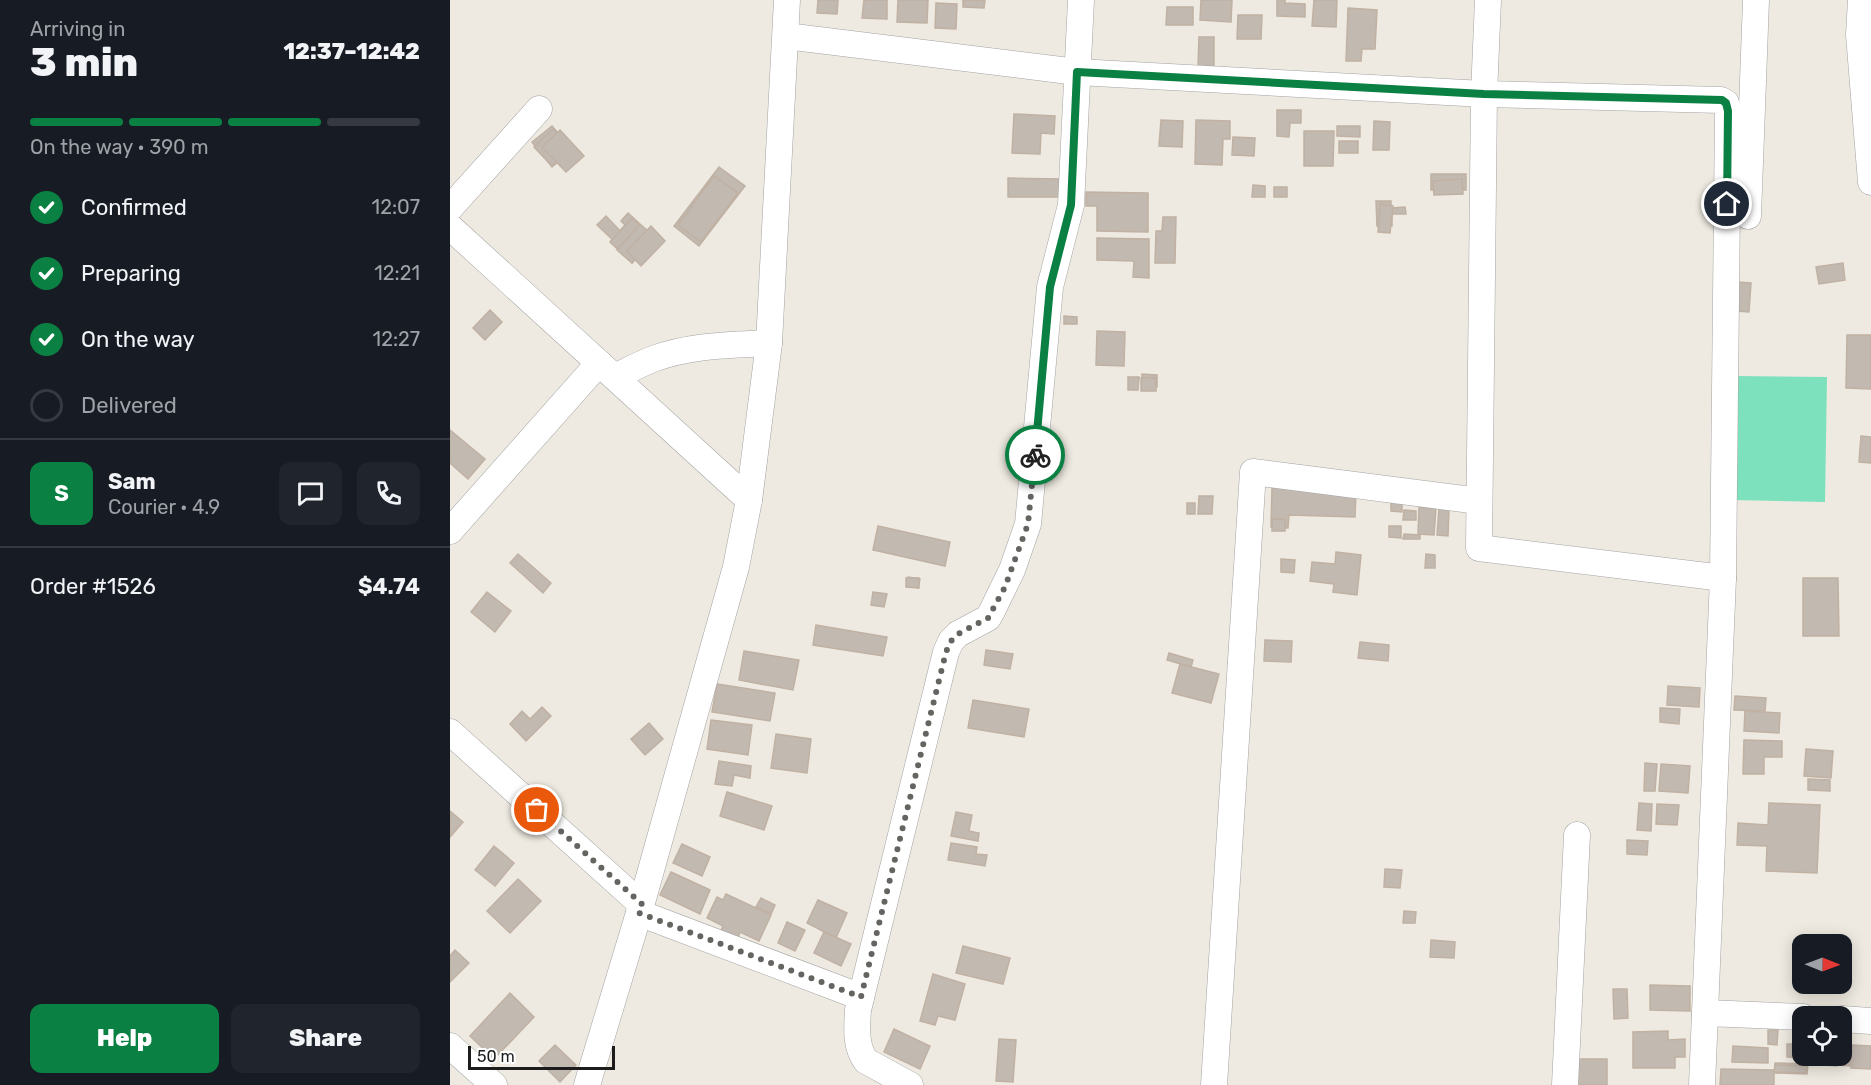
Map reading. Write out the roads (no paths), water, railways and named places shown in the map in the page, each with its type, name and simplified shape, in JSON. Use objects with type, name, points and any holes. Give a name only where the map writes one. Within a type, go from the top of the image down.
[{"type":"street","points":[[587,1085],[640,908],[736,567],[749,500],[769,343],[787,0]]},
{"type":"street","points":[[910,1085],[866,1061],[862,1056],[857,1026],[861,997],[946,652],[951,641],[958,634],[988,618],[993,611],[1012,570],[1028,524],[1050,287],[1071,205],[1081,0]]},
{"type":"street","points":[[1488,0],[1484,94],[1479,548],[1723,578]]},
{"type":"street","points":[[1748,216],[1756,0]]},
{"type":"street","points":[[1861,0],[1859,35],[1871,182]]},
{"type":"street","points":[[786,36],[1077,72],[1484,94],[1722,100],[1726,103],[1728,111],[1723,578],[1702,1085]]},
{"type":"street","points":[[450,208],[539,109]]},
{"type":"street","points":[[450,227],[749,500]]},
{"type":"street","points":[[450,531],[607,370],[680,351],[720,345],[769,343]]},
{"type":"street","points":[[1214,1085],[1253,472],[1479,501]]},
{"type":"street","points":[[450,732],[640,908],[861,997]]},
{"type":"street","points":[[1565,1085],[1577,835]]},
{"type":"street","points":[[1705,1012],[1792,1016]]},
{"type":"street","points":[[1852,1019],[1871,1020]]},
{"type":"street","points":[[450,1046],[494,1085]]}]
